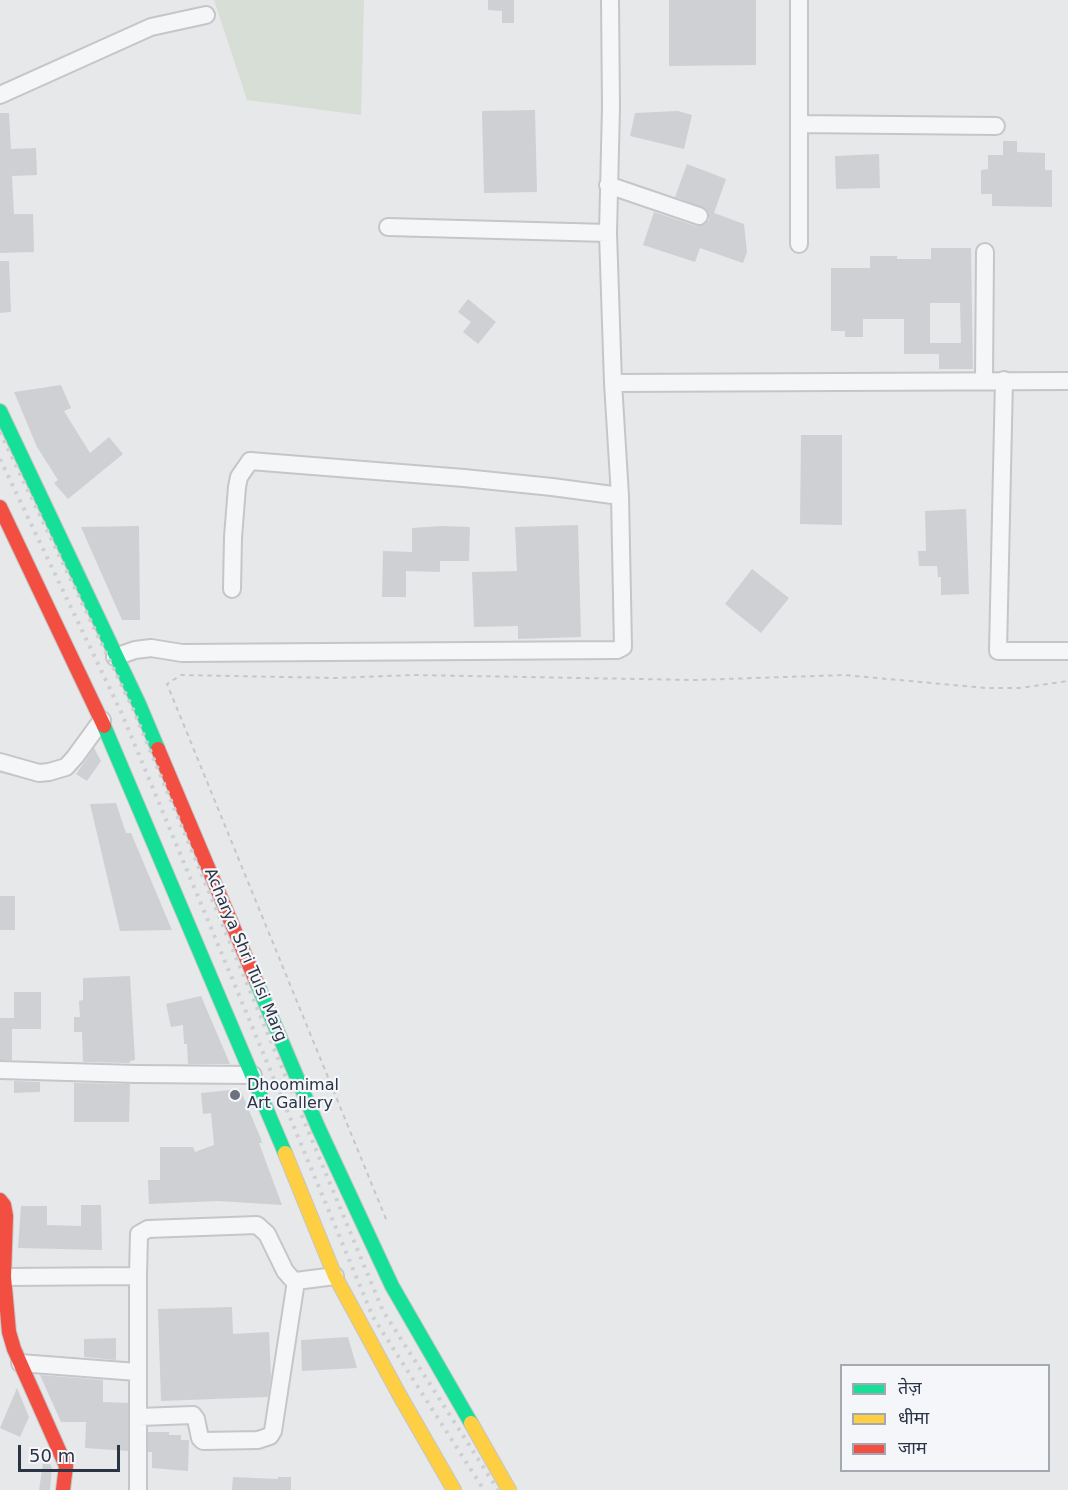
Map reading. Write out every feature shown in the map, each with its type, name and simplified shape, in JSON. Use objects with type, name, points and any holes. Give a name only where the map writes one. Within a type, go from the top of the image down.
[{"type":"main road","name":"Acharya Shri Tulsi Marg","points":[[0,411],[139,704],[318,1127],[392,1286],[508,1490]]},
{"type":"main road","points":[[0,452],[16,442]]},
{"type":"main road","points":[[0,507],[102,720],[335,1276],[454,1490]]},
{"type":"main road","points":[[0,1200],[4,1205],[6,1216],[3,1266],[9,1332],[20,1363],[66,1466],[63,1490]]},
{"type":"street","points":[[115,657],[135,650],[151,648],[182,653],[620,650],[624,645],[608,233],[611,107],[610,0]]},
{"type":"street","points":[[799,244],[800,0]]},
{"type":"street","points":[[0,95],[151,27],[206,15]]},
{"type":"street","points":[[799,124],[996,126]]},
{"type":"street","points":[[608,185],[699,216]]},
{"type":"street","points":[[388,227],[608,233]]},
{"type":"street","points":[[984,380],[985,252]]},
{"type":"street","points":[[1004,380],[998,651],[1068,651]]},
{"type":"street","points":[[613,382],[1068,381]]},
{"type":"street","points":[[232,589],[237,487],[243,469],[250,461],[475,479],[620,496]]},
{"type":"street","points":[[0,762],[39,773],[66,767],[102,720]]},
{"type":"street","points":[[0,1070],[252,1075]]},
{"type":"street","points":[[138,1490],[138,1239],[143,1230],[257,1225],[263,1228],[285,1271],[296,1281],[335,1276]]},
{"type":"street","points":[[3,1266],[138,1276]]},
{"type":"street","points":[[139,1417],[194,1415],[200,1438],[203,1441],[251,1441],[268,1438],[273,1431],[296,1281]]},
{"type":"street","points":[[20,1363],[137,1372]]},
{"type":"path","points":[[389,1227],[167,684],[181,675],[335,678],[414,675],[694,680],[844,675],[986,688],[1020,688],[1068,681]]},
{"type":"shaded area","points":[[214,0],[364,0],[361,115],[247,100]]},
{"type":"building","points":[[488,0],[514,0],[514,23],[502,23],[502,11],[488,10]]},
{"type":"building","points":[[669,0],[756,0],[756,65],[669,66]]},
{"type":"building","points":[[535,110],[537,192],[484,193],[482,111]]},
{"type":"building","points":[[678,111],[692,115],[684,149],[630,136],[635,113]]},
{"type":"building","points":[[0,113],[9,113],[11,149],[36,148],[37,175],[12,176],[14,214],[33,214],[34,252],[0,253]]},
{"type":"building","points":[[1003,141],[1017,141],[1017,152],[1045,153],[1045,170],[1052,170],[1052,207],[992,206],[992,194],[981,194],[981,170],[988,169],[988,155],[1003,155]]},
{"type":"building","points":[[879,154],[880,188],[836,189],[835,156]]},
{"type":"building","points":[[687,164],[726,179],[714,213],[744,224],[747,252],[743,263],[700,248],[695,262],[643,245],[654,212],[696,226],[705,224],[709,220],[709,213],[706,209],[675,197]]},
{"type":"building","points":[[931,248],[971,248],[973,369],[939,369],[939,354],[904,354],[904,319],[863,319],[863,337],[845,337],[845,331],[831,331],[831,268],[870,268],[870,256],[931,259]],"holes":[[[930,303],[960,303],[961,343],[930,343]]]},
{"type":"building","points":[[0,261],[9,261],[11,312],[0,313]]},
{"type":"building","points":[[468,299],[496,322],[478,344],[463,332],[471,322],[458,312]]},
{"type":"building","points":[[61,385],[71,408],[64,411],[90,453],[109,437],[123,454],[68,499],[54,483],[58,480],[37,447],[14,392]]},
{"type":"building","points":[[801,435],[842,435],[842,525],[800,524]]},
{"type":"building","points":[[966,509],[969,594],[941,595],[941,577],[938,577],[937,566],[919,566],[918,551],[926,551],[925,511]]},
{"type":"building","points":[[578,525],[581,637],[518,639],[518,626],[474,627],[472,572],[517,571],[515,527]]},
{"type":"building","points":[[139,526],[140,620],[122,620],[81,527]]},
{"type":"building","points":[[470,527],[469,561],[440,561],[440,572],[406,571],[406,597],[382,597],[383,551],[412,552],[412,528]]},
{"type":"building","points":[[752,569],[789,598],[761,633],[725,604]]},
{"type":"building","points":[[94,748],[101,761],[87,781],[76,774]]},
{"type":"building","points":[[116,803],[126,833],[131,833],[172,930],[120,931],[90,804]]},
{"type":"building","points":[[0,896],[15,896],[15,930],[0,930]]},
{"type":"building","points":[[130,976],[135,1060],[130,1063],[83,1062],[82,1032],[74,1032],[74,1017],[80,1017],[79,1001],[83,1000],[83,978]]},
{"type":"building","points":[[14,992],[41,992],[41,1029],[12,1029],[12,1060],[0,1060],[0,1018],[14,1018]]},
{"type":"building","points":[[201,996],[230,1064],[188,1064],[183,1025],[171,1027],[166,1004]]},
{"type":"building","points":[[14,1081],[40,1082],[40,1092],[14,1093]]},
{"type":"building","points":[[74,1083],[130,1084],[129,1122],[74,1122]]},
{"type":"building","points":[[240,1089],[261,1139],[262,1143],[259,1143],[282,1205],[218,1201],[149,1204],[148,1180],[160,1180],[160,1147],[193,1147],[195,1152],[214,1145],[211,1113],[203,1114],[201,1093]]},
{"type":"building","points":[[81,1205],[101,1205],[102,1250],[18,1248],[21,1206],[47,1206],[47,1225],[81,1226]]},
{"type":"building","points":[[232,1307],[233,1334],[269,1332],[271,1377],[268,1397],[161,1401],[158,1309]]},
{"type":"building","points":[[348,1337],[357,1368],[302,1371],[301,1340]]},
{"type":"building","points":[[116,1338],[116,1360],[84,1357],[84,1339]]},
{"type":"building","points":[[40,1375],[103,1380],[103,1402],[128,1403],[128,1451],[85,1448],[86,1422],[61,1422]]},
{"type":"building","points":[[17,1388],[29,1417],[20,1437],[0,1428]]},
{"type":"building","points":[[148,1432],[169,1432],[169,1435],[181,1435],[181,1440],[189,1440],[188,1471],[152,1468],[152,1452],[148,1452]]},
{"type":"building","points":[[43,1463],[50,1464],[52,1468],[50,1490],[39,1490]]},
{"type":"building","points":[[233,1477],[278,1479],[278,1477],[291,1477],[291,1490],[232,1490]]},
{"type":"railway","points":[[0,432],[133,709],[383,1311],[498,1490]]},
{"type":"railway","points":[[0,459],[122,714],[373,1317],[484,1490]]},
{"type":"traffic: fast","points":[[0,411],[139,704],[158,749]]},
{"type":"traffic: fast","points":[[104,726],[285,1153]]},
{"type":"traffic: fast","points":[[256,981],[318,1127],[392,1286],[471,1423]]},
{"type":"traffic: slow","points":[[285,1153],[335,1276],[454,1490]]},
{"type":"traffic: slow","points":[[471,1423],[509,1490]]},
{"type":"traffic: jam","points":[[0,507],[104,726]]},
{"type":"traffic: jam","points":[[158,749],[256,981]]},
{"type":"traffic: jam","points":[[0,1200],[4,1205],[6,1216],[4,1277],[9,1332],[14,1349],[66,1466],[63,1490]]},
{"type":"place","name":"Dhoomimal Art Gallery","points":[[235,1095]]}]
